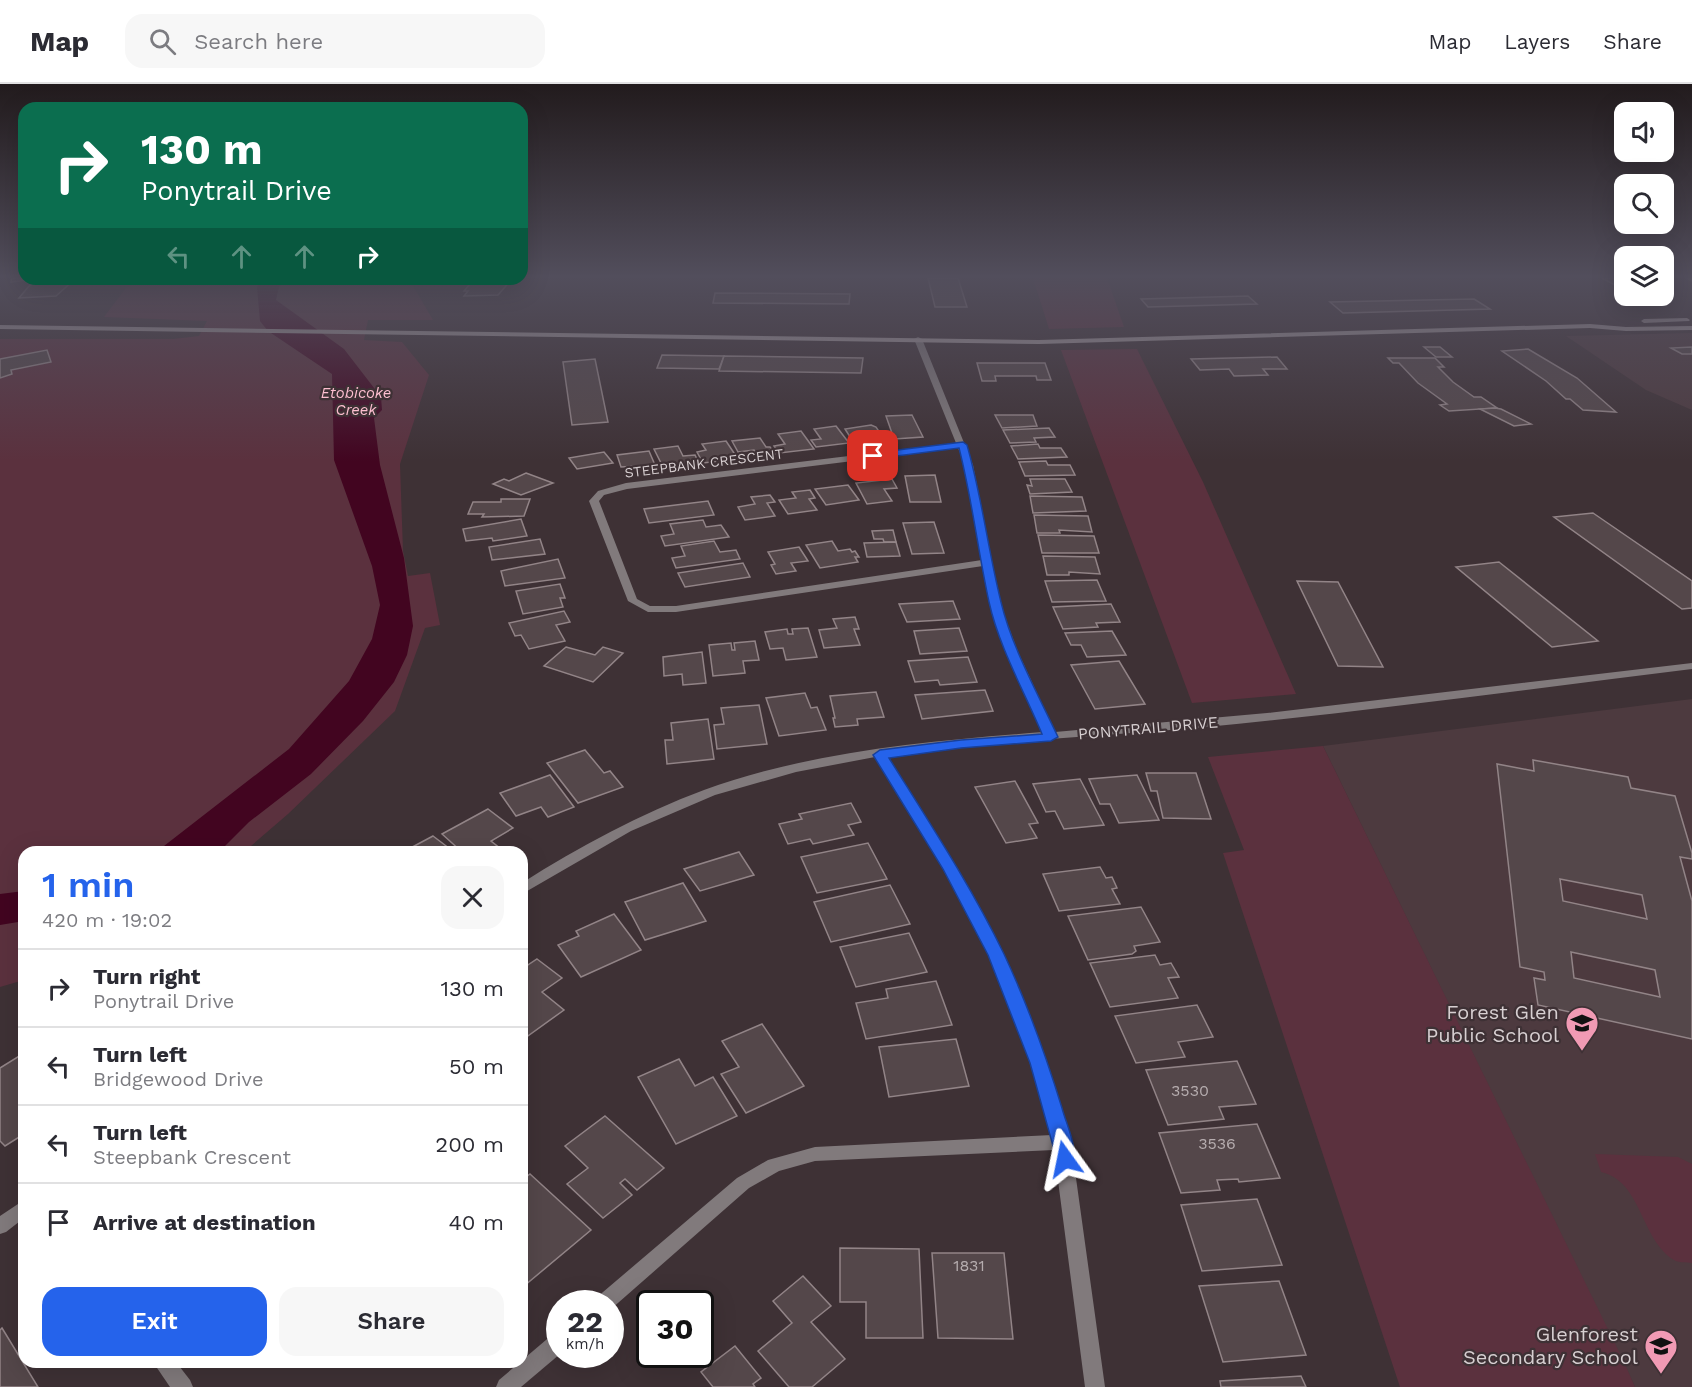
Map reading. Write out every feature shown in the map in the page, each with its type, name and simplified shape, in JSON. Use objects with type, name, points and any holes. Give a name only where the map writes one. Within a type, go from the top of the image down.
[{"type":"main road","points":[[903,339],[1039,342],[1156,339]]},
{"type":"street","points":[[918,339],[920,350],[963,445],[974,488],[995,604],[1013,652],[1051,737]]},
{"type":"street","name":"STEEPBANK CRESCENT","points":[[963,445],[626,486],[601,493],[594,501],[633,601],[648,609],[676,609],[987,562]]},
{"type":"street","name":"PONYTRAIL DRIVE","points":[[528,885],[625,827],[684,802],[739,783],[817,764],[961,744],[1276,716],[1692,666]]},
{"type":"street","points":[[880,755],[951,869],[996,955],[1039,1063],[1062,1142],[1095,1387]]},
{"type":"street","points":[[619,1290],[743,1183],[774,1165],[815,1154],[1062,1142]]},
{"type":"street","points":[[0,1226],[18,1212]]},
{"type":"street","points":[[506,1387],[546,1353]]},
{"type":"street","points":[[168,1368],[183,1387]]},
{"type":"shaded area","points":[[0,339],[364,339],[402,342],[429,375],[400,464],[403,551],[408,576],[430,573],[440,625],[425,628],[395,711],[288,814],[251,846],[18,846],[18,982],[0,987]]},
{"type":"shaded area","points":[[1570,339],[1692,339],[1692,410],[1646,390]]},
{"type":"shaded area","points":[[1137,349],[1203,482],[1296,694],[1192,703],[1061,350]]},
{"type":"shaded area","name":"Forest Glen Public School","points":[[1692,699],[1692,1387],[1635,1387],[1323,746]]},
{"type":"shaded area","points":[[1323,746],[1635,1387],[1400,1387],[1223,853],[1244,850],[1208,757]]},
{"type":"shaded area","points":[[1595,1154],[1678,1157],[1692,1164],[1692,1263],[1676,1261],[1663,1251],[1654,1239],[1633,1198],[1615,1178],[1601,1172]]},
{"type":"water","name":"Etobicoke Creek","points":[[280,339],[330,339],[344,349],[381,397],[382,410],[374,418],[380,465],[404,558],[413,626],[407,655],[394,682],[363,721],[311,774],[249,822],[225,846],[164,846],[289,749],[349,681],[372,639],[380,605],[372,566],[334,460],[332,374]]},
{"type":"water","points":[[18,892],[18,922],[0,925],[0,894]]},
{"type":"building","points":[[1424,347],[1440,347],[1452,357],[1436,357]]},
{"type":"building","points":[[1692,347],[1692,354],[1682,354],[1671,348]]},
{"type":"building","points":[[1528,349],[1577,378],[1616,412],[1583,410],[1502,351]]},
{"type":"building","points":[[47,350],[51,362],[11,370],[12,374],[0,378],[0,359]]},
{"type":"building","points":[[662,355],[724,356],[719,369],[657,368]]},
{"type":"building","points":[[724,356],[863,358],[861,373],[719,371]]},
{"type":"building","points":[[1277,357],[1287,369],[1263,369],[1268,375],[1234,376],[1229,369],[1200,370],[1191,359]]},
{"type":"building","points":[[1388,358],[1435,358],[1444,367],[1438,367],[1453,382],[1474,397],[1481,397],[1497,408],[1449,411],[1440,405],[1447,404],[1418,383],[1399,363],[1393,363]]},
{"type":"building","points":[[595,359],[608,422],[572,425],[563,362]]},
{"type":"building","points":[[977,363],[1045,363],[1051,380],[1037,380],[1036,376],[995,376],[996,381],[982,381]]},
{"type":"building","points":[[1495,408],[1531,424],[1514,426],[1480,409]]},
{"type":"building","points":[[912,415],[923,437],[894,439],[886,416]]},
{"type":"building","points":[[995,415],[1033,415],[1037,426],[1002,428]]},
{"type":"building","points":[[871,425],[876,427],[885,440],[852,440],[845,429]]},
{"type":"building","points":[[836,426],[849,443],[816,447],[811,440],[821,439],[814,429]]},
{"type":"building","points":[[1049,428],[1055,437],[1034,438],[1036,442],[1010,443],[1003,430]]},
{"type":"building","points":[[801,431],[814,449],[779,453],[774,446],[785,444],[778,434]]},
{"type":"building","points":[[760,438],[775,454],[758,456],[754,450],[738,452],[732,441]]},
{"type":"building","points":[[726,441],[738,459],[703,463],[697,452],[706,450],[702,444]]},
{"type":"building","points":[[1038,444],[1040,448],[1061,448],[1067,457],[1018,459],[1011,446]]},
{"type":"building","points":[[678,446],[683,456],[695,455],[699,463],[663,467],[654,449]]},
{"type":"building","points":[[649,451],[655,465],[621,467],[617,455]]},
{"type":"building","points":[[604,452],[613,463],[577,469],[569,458]]},
{"type":"building","points":[[1046,461],[1048,465],[1070,465],[1075,475],[1025,476],[1019,462]]},
{"type":"building","points":[[526,473],[553,483],[521,495],[493,484],[504,479],[509,481]]},
{"type":"building","points":[[935,475],[941,502],[910,502],[905,476]]},
{"type":"building","points":[[892,479],[897,488],[884,489],[892,501],[867,504],[856,483]]},
{"type":"building","points":[[1030,479],[1065,479],[1072,492],[1030,494],[1027,485],[1032,486]]},
{"type":"building","points":[[848,485],[859,500],[826,505],[815,489]]},
{"type":"building","points":[[810,490],[815,498],[809,499],[817,510],[788,514],[779,500],[796,498],[792,492]]},
{"type":"building","points":[[770,495],[775,502],[767,503],[775,516],[745,520],[738,507],[755,504],[751,497]]},
{"type":"building","points":[[1030,496],[1082,497],[1086,511],[1033,513]]},
{"type":"building","points":[[501,499],[530,499],[524,516],[482,517],[484,514],[468,514],[473,502],[501,502]]},
{"type":"building","points":[[708,501],[714,515],[649,523],[644,509]]},
{"type":"building","points":[[1593,513],[1692,581],[1692,608],[1682,609],[1554,517]]},
{"type":"building","points":[[1034,515],[1088,516],[1092,532],[1059,530],[1060,533],[1037,533]]},
{"type":"building","points":[[521,519],[527,536],[493,541],[492,538],[466,541],[463,529]]},
{"type":"building","points":[[703,520],[706,527],[721,525],[729,537],[665,546],[661,536],[674,534],[670,524]]},
{"type":"building","points":[[934,522],[944,553],[912,554],[903,523]]},
{"type":"building","points":[[893,530],[896,542],[874,539],[872,531]]},
{"type":"building","points":[[1038,535],[1094,536],[1099,553],[1042,553]]},
{"type":"building","points":[[540,539],[545,554],[492,560],[489,547]]},
{"type":"building","points":[[714,541],[720,552],[736,550],[740,559],[676,568],[672,558],[685,556],[681,546]]},
{"type":"building","points":[[832,541],[838,551],[850,549],[852,552],[855,551],[859,557],[855,557],[858,562],[820,568],[806,545]]},
{"type":"building","points":[[896,542],[900,556],[867,557],[864,543]]},
{"type":"building","points":[[799,547],[808,561],[791,563],[796,571],[776,574],[771,565],[775,564],[768,552]]},
{"type":"building","points":[[1043,556],[1095,557],[1100,574],[1069,572],[1069,575],[1047,575]]},
{"type":"building","points":[[558,559],[565,578],[505,586],[501,571]]},
{"type":"building","points":[[1499,562],[1598,641],[1552,647],[1456,567]]},
{"type":"building","points":[[743,563],[750,577],[685,587],[678,573]]},
{"type":"building","points":[[1097,580],[1106,601],[1052,602],[1045,581]]},
{"type":"building","points":[[1297,581],[1338,582],[1383,667],[1338,666]]},
{"type":"building","points":[[560,584],[565,598],[560,598],[563,607],[523,614],[516,591]]},
{"type":"building","points":[[953,601],[960,619],[907,622],[899,604]]},
{"type":"building","points":[[1111,604],[1120,622],[1096,623],[1098,627],[1063,629],[1053,607]]},
{"type":"building","points":[[564,611],[570,622],[556,625],[565,641],[529,649],[521,635],[515,636],[509,623]]},
{"type":"building","points":[[855,617],[859,629],[854,629],[860,645],[824,648],[819,630],[837,628],[833,619]]},
{"type":"building","points":[[808,628],[817,657],[786,660],[783,648],[770,649],[765,632],[787,629],[788,634],[793,634],[792,629]]},
{"type":"building","points":[[959,628],[967,651],[920,654],[914,631]]},
{"type":"building","points":[[1112,631],[1126,655],[1087,657],[1081,645],[1071,645],[1065,633]]},
{"type":"building","points":[[755,641],[759,660],[743,661],[745,673],[713,676],[709,645],[731,643],[732,650],[735,650],[734,643]]},
{"type":"building","points":[[566,647],[595,655],[603,647],[623,653],[593,682],[544,666]]},
{"type":"building","points":[[702,652],[706,683],[683,685],[682,674],[664,676],[663,657]]},
{"type":"building","points":[[968,657],[977,682],[940,685],[938,680],[915,682],[908,661]]},
{"type":"building","points":[[1119,661],[1145,704],[1095,709],[1071,665]]},
{"type":"building","points":[[985,690],[993,711],[922,719],[915,695]]},
{"type":"building","points":[[876,692],[884,717],[857,719],[858,725],[835,727],[830,696]]},
{"type":"building","points":[[805,693],[811,708],[817,707],[826,730],[779,736],[766,698]]},
{"type":"building","points":[[759,705],[767,744],[717,749],[714,725],[724,724],[721,708]]},
{"type":"building","points":[[708,719],[714,759],[667,764],[665,740],[673,740],[671,723]]},
{"type":"building","points":[[585,750],[604,773],[610,771],[623,787],[578,803],[547,763]]},
{"type":"building","points":[[1533,760],[1628,777],[1631,788],[1675,796],[1692,853],[1692,859],[1680,857],[1692,901],[1692,1039],[1538,1005],[1534,978],[1545,980],[1544,972],[1520,967],[1497,764],[1534,771]],"holes":[[[1560,879],[1642,895],[1647,919],[1563,901]],[[1571,952],[1655,970],[1660,997],[1574,978]]]},
{"type":"building","points":[[1146,773],[1196,773],[1211,819],[1163,818],[1157,791],[1151,791]]},
{"type":"building","points":[[550,775],[574,807],[548,817],[541,807],[516,816],[500,793]]},
{"type":"building","points":[[1137,775],[1159,820],[1119,823],[1110,804],[1100,804],[1089,779]]},
{"type":"building","points":[[1080,779],[1104,825],[1064,829],[1055,811],[1046,812],[1033,784]]},
{"type":"building","points":[[1015,781],[1038,823],[1029,824],[1037,838],[1006,843],[975,787]]},
{"type":"building","points":[[851,803],[861,822],[848,825],[854,835],[813,844],[810,839],[788,844],[779,824],[802,819],[799,814]]},
{"type":"building","points":[[488,809],[513,828],[491,841],[497,846],[455,846],[442,834]]},
{"type":"building","points":[[433,836],[446,846],[414,846]]},
{"type":"building","points":[[868,843],[887,879],[817,893],[801,857]]},
{"type":"building","points":[[739,852],[754,875],[700,891],[684,869]]},
{"type":"building","points":[[1100,867],[1106,878],[1112,877],[1117,888],[1112,889],[1120,904],[1059,911],[1043,874]]},
{"type":"building","points":[[683,883],[706,921],[645,940],[625,902]]},
{"type":"building","points":[[890,885],[910,924],[831,942],[814,902]]},
{"type":"building","points":[[1141,907],[1160,942],[1134,946],[1136,951],[1132,954],[1088,960],[1068,916]]},
{"type":"building","points":[[614,914],[641,950],[581,977],[558,945],[579,936],[576,931]]},
{"type":"building","points":[[909,933],[927,972],[856,987],[840,947]]},
{"type":"building","points":[[1155,955],[1160,965],[1171,963],[1179,977],[1168,978],[1178,998],[1110,1007],[1090,963]]},
{"type":"building","points":[[537,959],[562,978],[542,992],[564,1010],[528,1036],[528,965]]},
{"type":"building","points":[[936,981],[952,1025],[866,1039],[856,1003],[888,998],[886,989]]},
{"type":"building","points":[[1197,1005],[1213,1037],[1178,1042],[1185,1057],[1136,1063],[1115,1016]]},
{"type":"building","points":[[762,1024],[804,1086],[746,1113],[721,1074],[739,1067],[722,1041]]},
{"type":"building","points":[[956,1039],[969,1086],[889,1097],[879,1047]]},
{"type":"building","points":[[18,1057],[18,1138],[5,1146],[0,1141],[0,1068]]},
{"type":"building","points":[[679,1059],[695,1086],[713,1077],[737,1116],[676,1144],[638,1077]]},
{"type":"building","points":[[1237,1061],[1256,1104],[1219,1107],[1224,1119],[1168,1125],[1146,1070]]},
{"type":"building","points":[[605,1116],[664,1168],[637,1190],[625,1179],[620,1183],[632,1195],[603,1218],[567,1184],[588,1168],[565,1146]]},
{"type":"building","points":[[1257,1124],[1280,1178],[1239,1182],[1238,1179],[1217,1180],[1220,1190],[1181,1193],[1159,1133]]},
{"type":"building","points":[[530,1174],[591,1230],[528,1283],[528,1176]]},
{"type":"building","points":[[1257,1199],[1282,1265],[1202,1271],[1181,1205]]},
{"type":"building","points":[[840,1248],[919,1249],[923,1338],[866,1338],[866,1302],[840,1302]]},
{"type":"building","points":[[932,1253],[1004,1253],[1013,1339],[938,1338]]},
{"type":"building","points":[[803,1276],[831,1306],[811,1322],[845,1359],[812,1387],[789,1387],[758,1351],[792,1323],[773,1301]]},
{"type":"building","points":[[1279,1281],[1306,1355],[1223,1362],[1199,1286]]},
{"type":"building","points":[[2,1328],[18,1354],[18,1368],[26,1368],[38,1387],[0,1387],[0,1330]]},
{"type":"building","points":[[735,1346],[761,1378],[753,1384],[755,1387],[713,1387],[701,1372],[706,1368],[714,1368],[714,1362]]},
{"type":"building","points":[[1301,1376],[1306,1387],[1221,1387],[1220,1381]]},
{"type":"place","name":"Forest Glen Public School","points":[[1582,1052]]},
{"type":"place","name":"Glenforest Secondary School","points":[[1661,1375]]},
{"type":"route","points":[[873,456],[963,445],[974,488],[995,604],[1013,652],[1051,737],[961,744],[880,755],[951,869],[996,955],[1039,1063],[1065,1159]]}]
